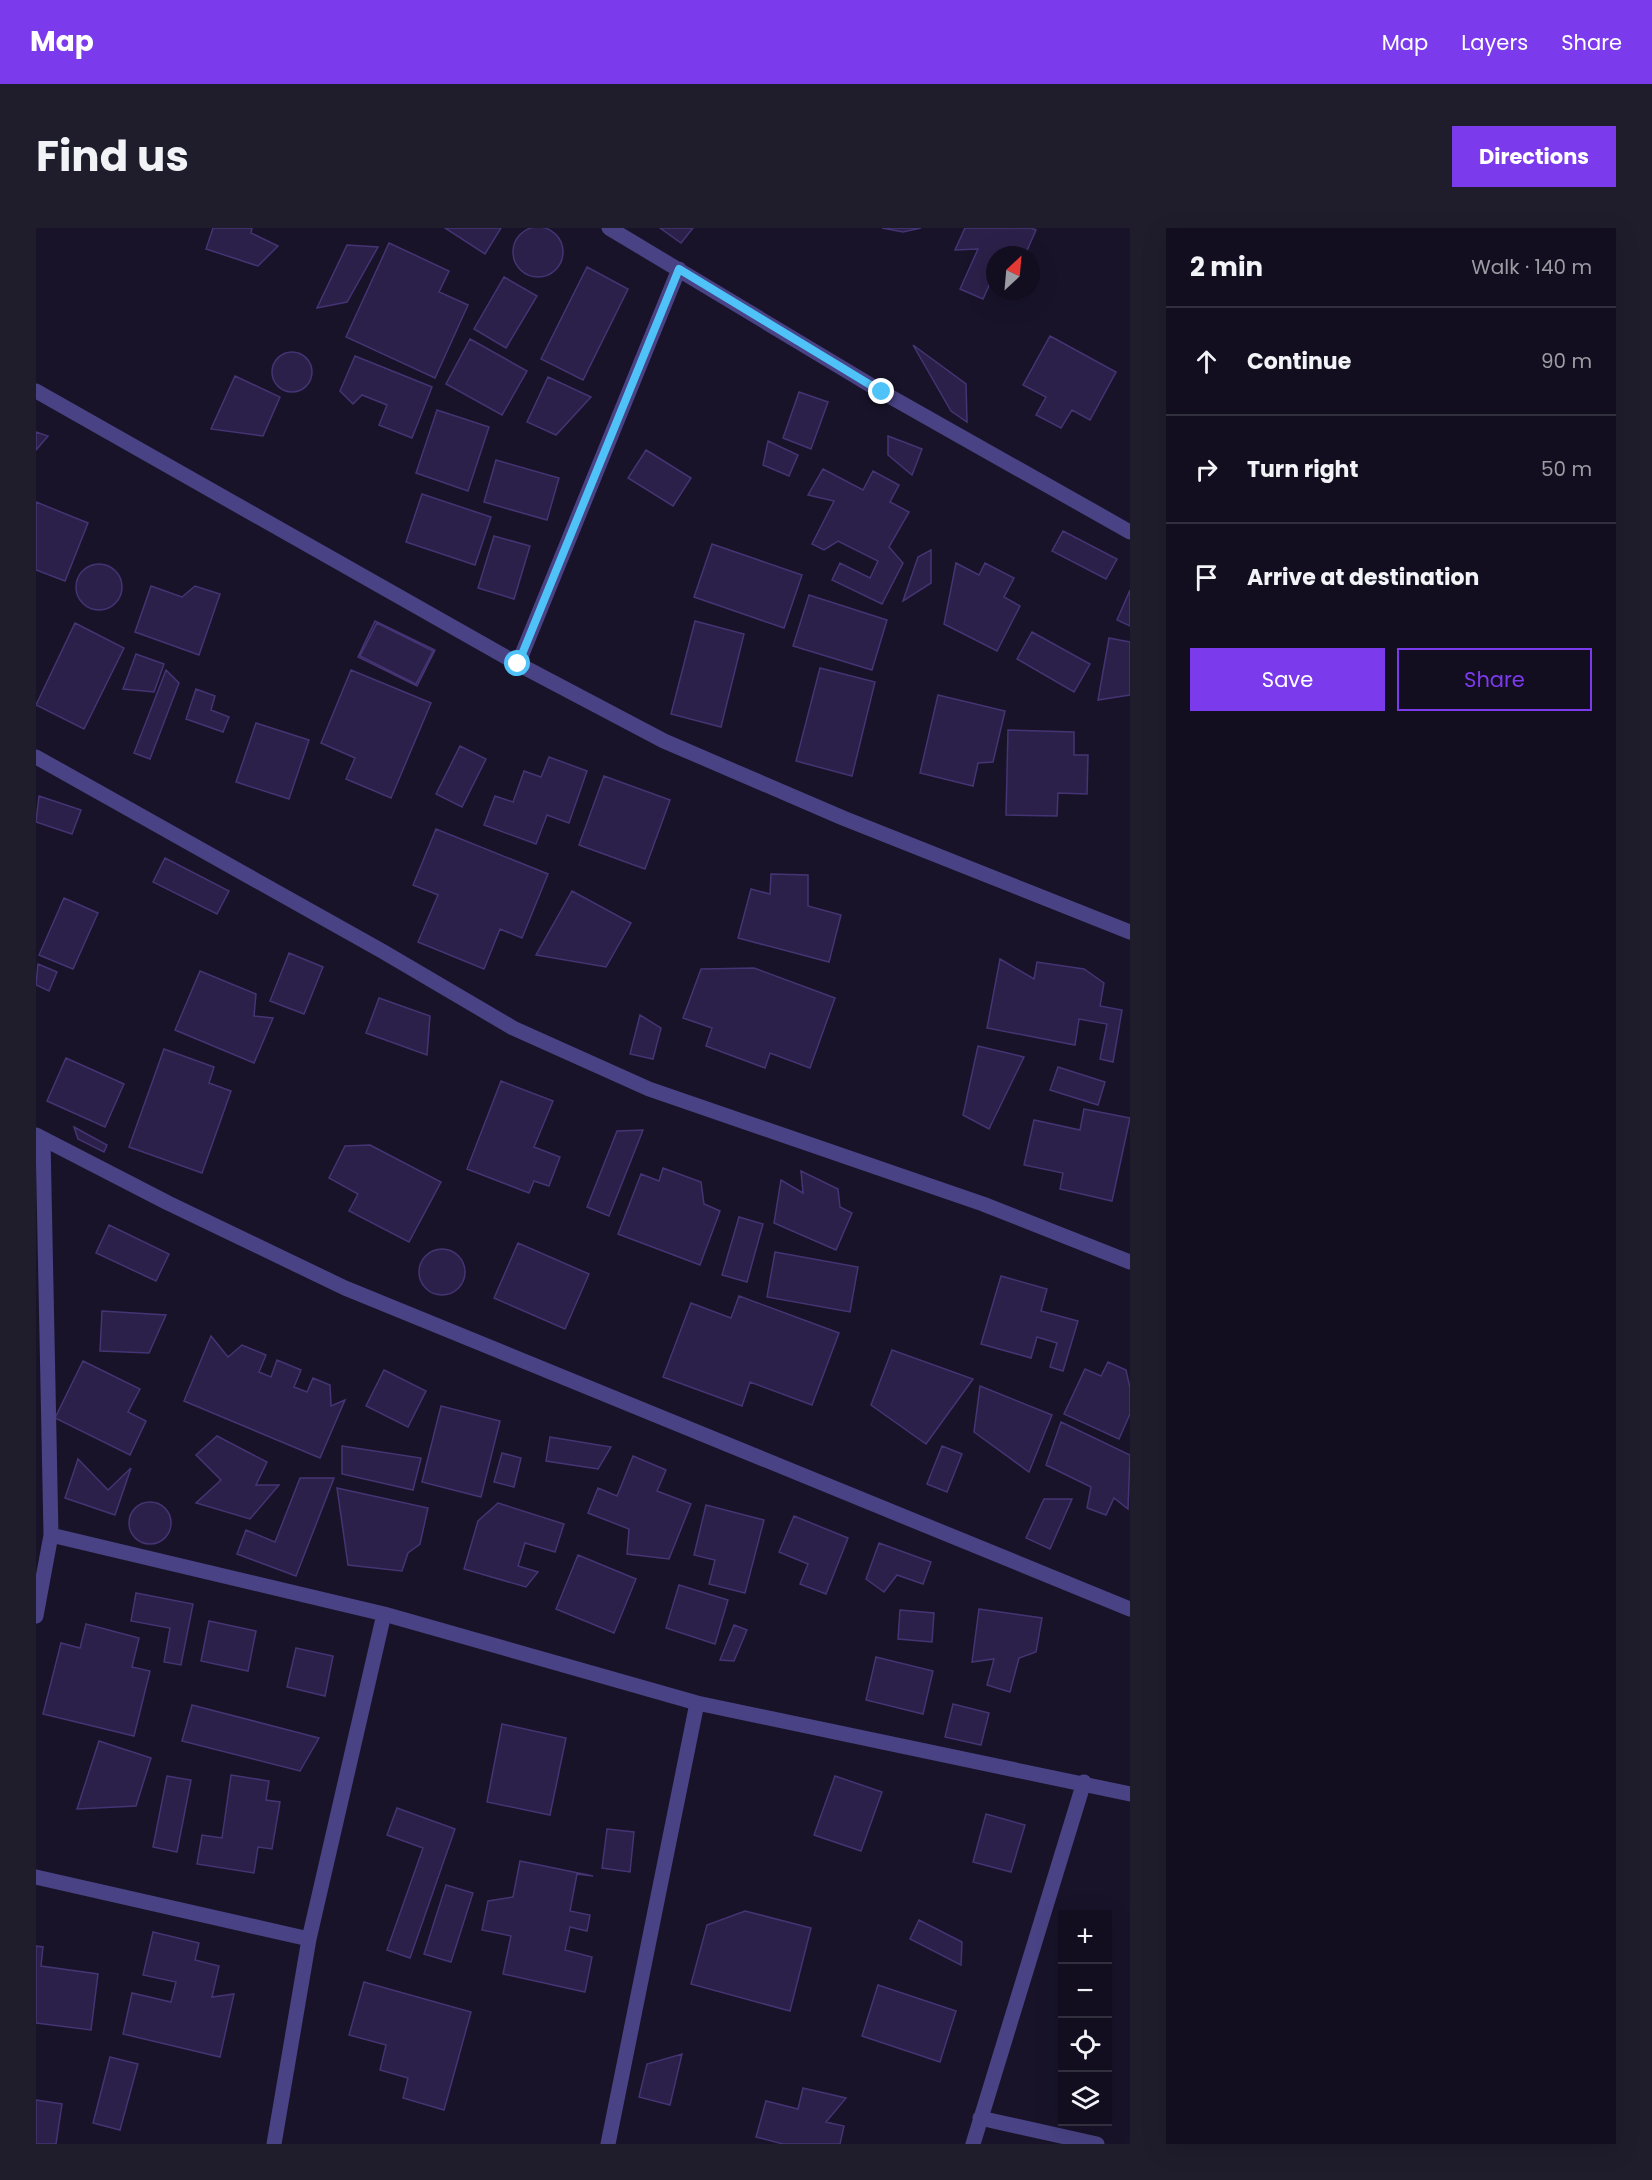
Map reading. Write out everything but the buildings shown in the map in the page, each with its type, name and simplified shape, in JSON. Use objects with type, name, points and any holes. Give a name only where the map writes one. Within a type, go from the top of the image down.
[{"type":"street","points":[[609,228],[882,392],[1130,532]]},
{"type":"street","points":[[518,664],[679,269]]},
{"type":"street","points":[[36,391],[518,664],[664,741],[843,818],[1130,932]]},
{"type":"street","points":[[36,757],[382,951],[513,1028],[649,1089],[983,1204],[1130,1263]]},
{"type":"street","points":[[36,1616],[51,1535],[39,1137],[168,1203],[345,1288],[1130,1609]]},
{"type":"street","points":[[51,1535],[384,1614],[697,1703],[1084,1782],[1130,1794]]},
{"type":"street","points":[[274,2144],[309,1939],[384,1614]]},
{"type":"street","points":[[608,2144],[697,1703]]},
{"type":"street","points":[[974,2144],[980,2118],[1084,1782]]},
{"type":"street","points":[[36,1877],[309,1939]]},
{"type":"street","points":[[980,2118],[1096,2144]]},
{"type":"route","points":[[518,664],[679,269],[882,392]]}]
